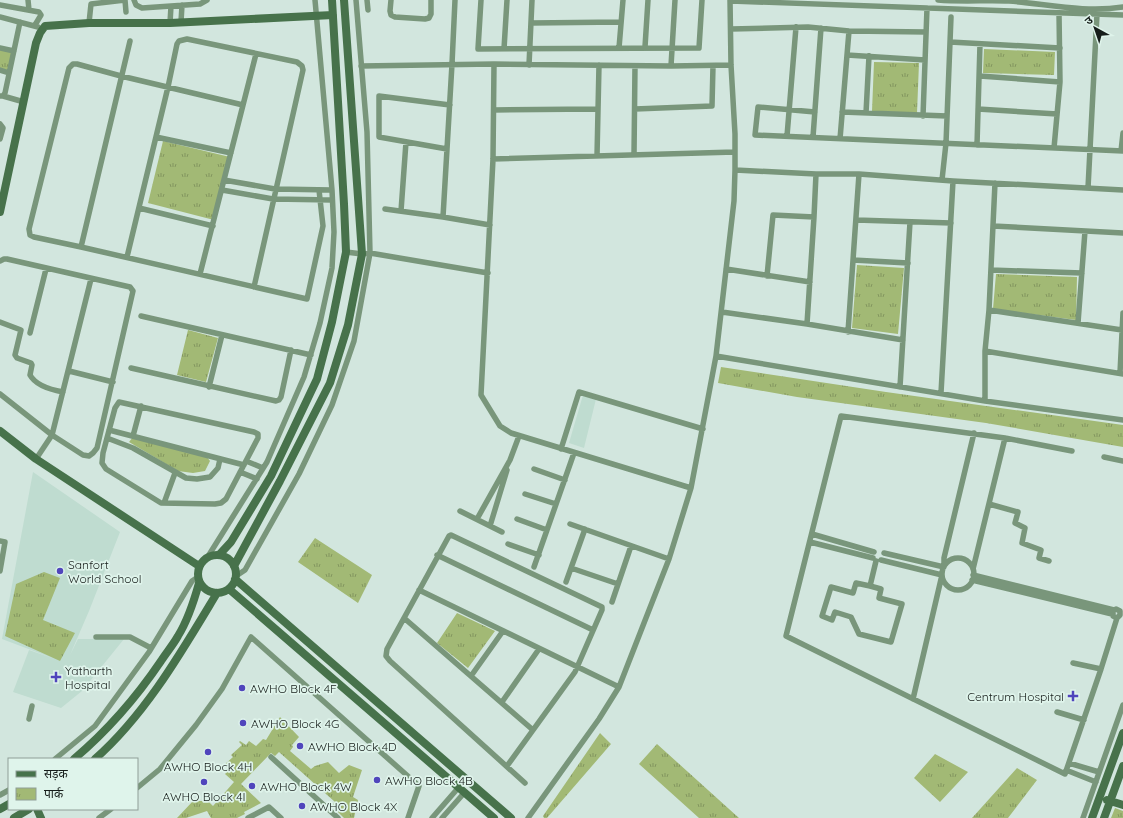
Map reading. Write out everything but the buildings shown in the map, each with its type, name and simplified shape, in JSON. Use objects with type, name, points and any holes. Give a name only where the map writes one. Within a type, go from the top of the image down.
[{"type":"street","points":[[28,0],[29,10]]},
{"type":"street","points":[[89,23],[91,2],[125,0],[126,12]]},
{"type":"street","points":[[134,0],[136,5],[142,8],[200,4],[207,0]]},
{"type":"street","points":[[75,758],[91,744],[128,705],[178,636],[192,608],[199,580],[200,566],[207,558],[257,479],[304,378],[320,323],[332,268],[334,232],[332,190],[315,0]]},
{"type":"street","points":[[219,555],[231,542],[272,476],[316,378],[332,322],[346,252],[332,0]]},
{"type":"street","points":[[234,566],[280,481],[330,383],[348,325],[366,254],[344,0]]},
{"type":"street","points":[[235,577],[245,570],[299,474],[332,405],[354,341],[366,254],[367,132],[356,0]]},
{"type":"street","points":[[367,0],[368,10]]},
{"type":"street","points":[[391,0],[390,11],[391,15],[394,17],[425,19],[429,18],[431,14],[431,0]]},
{"type":"street","points":[[442,217],[450,106],[455,0]]},
{"type":"street","points":[[481,0],[478,49],[645,47],[700,48],[702,0]]},
{"type":"street","points":[[504,49],[508,0]]},
{"type":"street","points":[[529,65],[532,0]]},
{"type":"street","points":[[619,48],[623,0]]},
{"type":"street","points":[[645,47],[648,0]]},
{"type":"street","points":[[671,66],[675,0]]},
{"type":"street","points":[[938,0],[1000,0],[1087,10],[1123,7]]},
{"type":"street","points":[[528,818],[599,719],[619,687],[669,559],[691,488],[716,356],[722,312],[736,170],[730,64],[730,1],[1123,15]]},
{"type":"street","points":[[0,5],[36,11],[40,14],[39,27],[24,102],[3,184],[0,212]]},
{"type":"street","points":[[170,23],[171,6]]},
{"type":"street","points":[[181,22],[182,6]]},
{"type":"street","points":[[924,116],[926,8]]},
{"type":"street","points":[[1054,148],[1060,82],[1059,13]]},
{"type":"street","points":[[1088,188],[1097,14]]},
{"type":"street","points":[[0,17],[39,27],[89,23],[170,23],[333,15]]},
{"type":"street","points":[[942,180],[946,143],[951,17]]},
{"type":"street","points":[[20,22],[9,72],[1,96],[24,102]]},
{"type":"street","points":[[531,23],[621,22]]},
{"type":"street","points":[[731,29],[796,27],[926,32]]},
{"type":"street","points":[[787,136],[796,27]]},
{"type":"street","points":[[813,137],[821,28]]},
{"type":"street","points":[[840,139],[849,30]]},
{"type":"street","points":[[127,258],[177,44],[179,41],[187,39],[297,62],[302,66],[303,70],[254,287]]},
{"type":"street","points":[[81,247],[130,42]]},
{"type":"street","points":[[950,42],[1060,48]]},
{"type":"street","points":[[976,145],[980,76],[980,44]]},
{"type":"street","points":[[0,48],[14,51]]},
{"type":"street","points":[[200,274],[256,54]]},
{"type":"street","points":[[847,55],[925,60]]},
{"type":"street","points":[[866,112],[869,56]]},
{"type":"street","points":[[243,105],[73,64],[70,68],[29,229],[30,235],[307,299],[323,226],[319,190]]},
{"type":"street","points":[[361,66],[452,64],[713,66],[730,64]]},
{"type":"street","points":[[494,64],[493,159],[481,395],[500,426],[511,433],[691,488]]},
{"type":"street","points":[[597,156],[599,65]]},
{"type":"street","points":[[634,155],[635,66]]},
{"type":"street","points":[[635,109],[712,106],[713,66]]},
{"type":"street","points":[[0,70],[9,72]]},
{"type":"street","points":[[980,76],[1060,82]]},
{"type":"street","points":[[447,149],[379,137],[379,96],[450,106]]},
{"type":"street","points":[[815,112],[758,107],[755,135],[1122,151],[1123,133]]},
{"type":"street","points":[[494,110],[598,109]]},
{"type":"street","points":[[978,110],[1057,114]]},
{"type":"street","points":[[842,112],[947,116]]},
{"type":"street","points":[[0,124],[3,128],[0,139]]},
{"type":"street","points":[[156,136],[231,153]]},
{"type":"street","points":[[401,211],[406,142]]},
{"type":"street","points":[[493,159],[735,152]]},
{"type":"street","points":[[736,170],[816,174],[859,174],[953,181],[1123,190]]},
{"type":"street","points":[[807,324],[816,174]]},
{"type":"street","points":[[848,332],[859,174]]},
{"type":"street","points":[[224,180],[275,189],[332,190]]},
{"type":"street","points":[[941,393],[953,181]]},
{"type":"street","points":[[985,400],[985,351],[989,310],[995,183]]},
{"type":"street","points":[[222,190],[274,199],[332,200]]},
{"type":"street","points":[[139,208],[213,226]]},
{"type":"street","points":[[385,209],[490,225]]},
{"type":"street","points":[[767,276],[773,215],[814,217]]},
{"type":"street","points":[[856,220],[951,223]]},
{"type":"street","points":[[900,387],[910,222]]},
{"type":"street","points":[[993,226],[1123,233]]},
{"type":"street","points":[[1078,323],[1085,231]]},
{"type":"street","points":[[346,252],[488,273]]},
{"type":"street","points":[[0,261],[7,259],[130,287],[133,292],[97,448],[93,453],[89,456],[84,455],[52,435],[0,394]]},
{"type":"street","points":[[853,260],[908,263]]},
{"type":"street","points":[[30,333],[46,269]]},
{"type":"street","points":[[726,269],[810,282]]},
{"type":"street","points":[[991,270],[1082,273]]},
{"type":"street","points":[[36,459],[52,435],[91,279]]},
{"type":"street","points":[[989,310],[1122,330]]},
{"type":"street","points":[[722,312],[903,340]]},
{"type":"street","points":[[985,351],[1121,373],[1123,313]]},
{"type":"street","points":[[141,316],[311,355]]},
{"type":"street","points":[[0,322],[21,330],[15,355],[17,358],[31,363],[30,375],[34,381],[63,392]]},
{"type":"street","points":[[209,387],[222,335]]},
{"type":"street","points":[[131,368],[209,387],[276,401],[281,397],[291,350]]},
{"type":"street","points":[[716,356],[900,387],[1123,420]]},
{"type":"street","points":[[68,371],[113,382]]},
{"type":"street","points":[[561,449],[579,392],[703,429]]},
{"type":"street","points":[[118,402],[254,432],[258,434],[258,438],[226,499],[221,503],[161,503],[106,469],[102,463],[109,430],[118,402]]},
{"type":"street","points":[[133,436],[141,406]]},
{"type":"street","points":[[973,575],[1118,614],[1065,774],[786,636],[841,416],[974,433],[1072,451]]},
{"type":"street","points":[[109,430],[220,459],[245,463],[263,468]]},
{"type":"street","points":[[0,431],[36,459],[200,566]]},
{"type":"street","points":[[913,698],[974,433]]},
{"type":"street","points":[[490,526],[510,460],[519,436]]},
{"type":"street","points":[[107,438],[133,448],[186,478],[197,479],[210,477],[218,468],[220,459]]},
{"type":"street","points":[[942,575],[943,581],[946,585],[955,590],[965,588],[973,575],[1005,438]]},
{"type":"street","points":[[534,567],[574,453]]},
{"type":"street","points":[[1104,457],[1123,461]]},
{"type":"street","points":[[477,519],[510,460]]},
{"type":"street","points":[[534,469],[565,480]]},
{"type":"street","points":[[240,472],[257,479]]},
{"type":"street","points":[[164,503],[175,473]]},
{"type":"street","points":[[526,494],[556,504]]},
{"type":"street","points":[[989,504],[1018,512],[1015,523],[1025,528],[1022,542],[1041,550],[1039,558],[1049,561]]},
{"type":"street","points":[[460,511],[502,532]]},
{"type":"street","points":[[517,519],[547,530]]},
{"type":"street","points":[[570,524],[669,559]]},
{"type":"street","points":[[566,582],[585,529]]},
{"type":"street","points":[[812,534],[874,552],[879,550],[884,554],[944,567]]},
{"type":"street","points":[[507,766],[575,672],[602,610],[600,605],[451,535],[447,538],[437,555],[387,649],[386,656],[390,662],[526,783]]},
{"type":"street","points":[[0,541],[5,542],[0,570]]},
{"type":"street","points":[[810,542],[877,560],[942,575]]},
{"type":"street","points":[[508,544],[539,555]]},
{"type":"street","points":[[612,602],[631,546]]},
{"type":"street","points":[[874,552],[873,555],[877,560]]},
{"type":"street","points":[[877,560],[884,557],[884,554]]},
{"type":"street","points":[[199,580],[204,588],[210,592],[217,593],[229,589],[234,583],[234,566],[230,561],[219,555],[207,558]]},
{"type":"street","points":[[437,555],[593,630]]},
{"type":"street","points":[[944,567],[951,560],[961,559],[970,564],[973,575]]},
{"type":"street","points":[[870,586],[877,560]]},
{"type":"street","points":[[571,568],[618,584]]},
{"type":"street","points":[[235,577],[511,818]]},
{"type":"street","points":[[55,758],[95,726],[151,648],[192,581],[199,580]]},
{"type":"street","points":[[856,583],[870,586],[881,589],[879,598],[902,604],[891,642],[859,634],[851,617],[835,612],[832,620],[822,616],[831,587],[853,593],[856,583]]},
{"type":"street","points":[[229,589],[494,818]]},
{"type":"street","points":[[419,590],[619,687]]},
{"type":"street","points":[[96,758],[127,725],[145,703],[186,643],[217,593]]},
{"type":"street","points":[[404,618],[533,730]]},
{"type":"street","points":[[471,676],[503,631]]},
{"type":"street","points":[[96,637],[130,637],[151,648]]},
{"type":"street","points":[[138,787],[160,769],[196,725],[222,689],[251,637],[420,786],[408,818]]},
{"type":"street","points":[[502,702],[539,649]]},
{"type":"street","points":[[1073,663],[1101,669]]},
{"type":"street","points":[[1083,818],[1123,705]]},
{"type":"street","points":[[29,719],[32,706]]},
{"type":"street","points":[[1056,712],[1084,720]]},
{"type":"street","points":[[1092,818],[1123,733]]},
{"type":"street","points":[[271,757],[338,818]]},
{"type":"street","points":[[1069,763],[1099,772]]},
{"type":"street","points":[[1104,818],[1111,801],[1119,790],[1123,766]]},
{"type":"street","points":[[1066,770],[1096,782]]},
{"type":"street","points":[[1105,785],[1119,790]]},
{"type":"street","points":[[432,818],[462,790]]},
{"type":"street","points":[[442,818],[462,790]]},
{"type":"street","points":[[1100,798],[1123,805]]},
{"type":"street","points":[[248,818],[269,807],[281,818]]},
{"type":"street","points":[[99,818],[110,810]]},
{"type":"street","points":[[14,818],[28,812]]},
{"type":"shaded area","points":[[583,395],[596,399],[584,448],[569,443]]},
{"type":"shaded area","name":"Sanfort World School","points":[[33,472],[120,532],[70,655],[78,639],[124,639],[82,691],[61,708],[13,692],[29,650],[55,659],[2,639]]},
{"type":"green space","points":[[0,48],[15,52],[10,72],[0,70]]},
{"type":"green space","points":[[984,49],[1055,52],[1054,75],[983,73]]},
{"type":"green space","points":[[874,62],[919,63],[917,113],[872,111]]},
{"type":"green space","points":[[163,141],[230,157],[214,220],[148,203]]},
{"type":"green space","points":[[857,265],[904,268],[898,334],[852,328]]},
{"type":"green space","points":[[996,274],[1077,277],[1076,320],[993,309]]},
{"type":"green space","points":[[188,330],[218,338],[206,382],[177,375]]},
{"type":"green space","points":[[721,367],[1123,425],[1123,447],[986,423],[797,397],[718,383]]},
{"type":"green space","points":[[133,437],[207,457],[210,461],[205,471],[193,473],[178,471],[129,442]]},
{"type":"green space","points":[[315,538],[372,575],[358,603],[298,562]]},
{"type":"green space","points":[[44,572],[60,578],[43,620],[75,633],[60,661],[5,636],[16,584]]},
{"type":"green space","points":[[457,613],[495,631],[468,668],[437,643]]},
{"type":"green space","points":[[280,717],[299,737],[292,745],[293,747],[290,751],[311,769],[315,766],[328,762],[339,773],[349,765],[362,770],[353,797],[358,800],[354,818],[344,818],[332,806],[335,802],[279,752],[275,756],[271,753],[241,784],[261,803],[244,812],[245,814],[237,818],[211,818],[207,811],[186,818],[177,818],[193,801],[208,801],[213,806],[234,782],[225,774],[227,772],[225,770],[227,768],[224,765],[233,757],[231,755],[242,745],[239,742],[240,741],[246,745],[249,741],[256,746],[263,739],[266,740]]},
{"type":"green space","points":[[600,733],[611,744],[547,818],[544,818],[543,816]]},
{"type":"green space","points":[[657,744],[739,818],[699,818],[639,764]]},
{"type":"green space","points":[[935,754],[968,772],[940,802],[914,778]]},
{"type":"green space","points":[[1017,768],[1037,780],[1008,818],[972,818]]},
{"type":"green space","points":[[1115,808],[1123,811],[1123,818],[1111,818]]},
{"type":"place","name":"Sanfort World School","points":[[60,571]]},
{"type":"place","name":"Yatharth Hospital","points":[[56,677]]},
{"type":"place","name":"AWHO Block 4F","points":[[242,688]]},
{"type":"place","name":"Centrum Hospital","points":[[1073,696]]},
{"type":"place","name":"AWHO Block 4G","points":[[243,723]]},
{"type":"place","name":"AWHO Block 4D","points":[[300,746]]},
{"type":"place","name":"AWHO Block 4H","points":[[208,752]]},
{"type":"place","name":"AWHO Block 4B","points":[[377,780]]},
{"type":"place","name":"AWHO Block 4I","points":[[204,782]]},
{"type":"place","name":"AWHO Block 4W","points":[[252,786]]},
{"type":"place","name":"AWHO Block 4X","points":[[302,806]]}]
